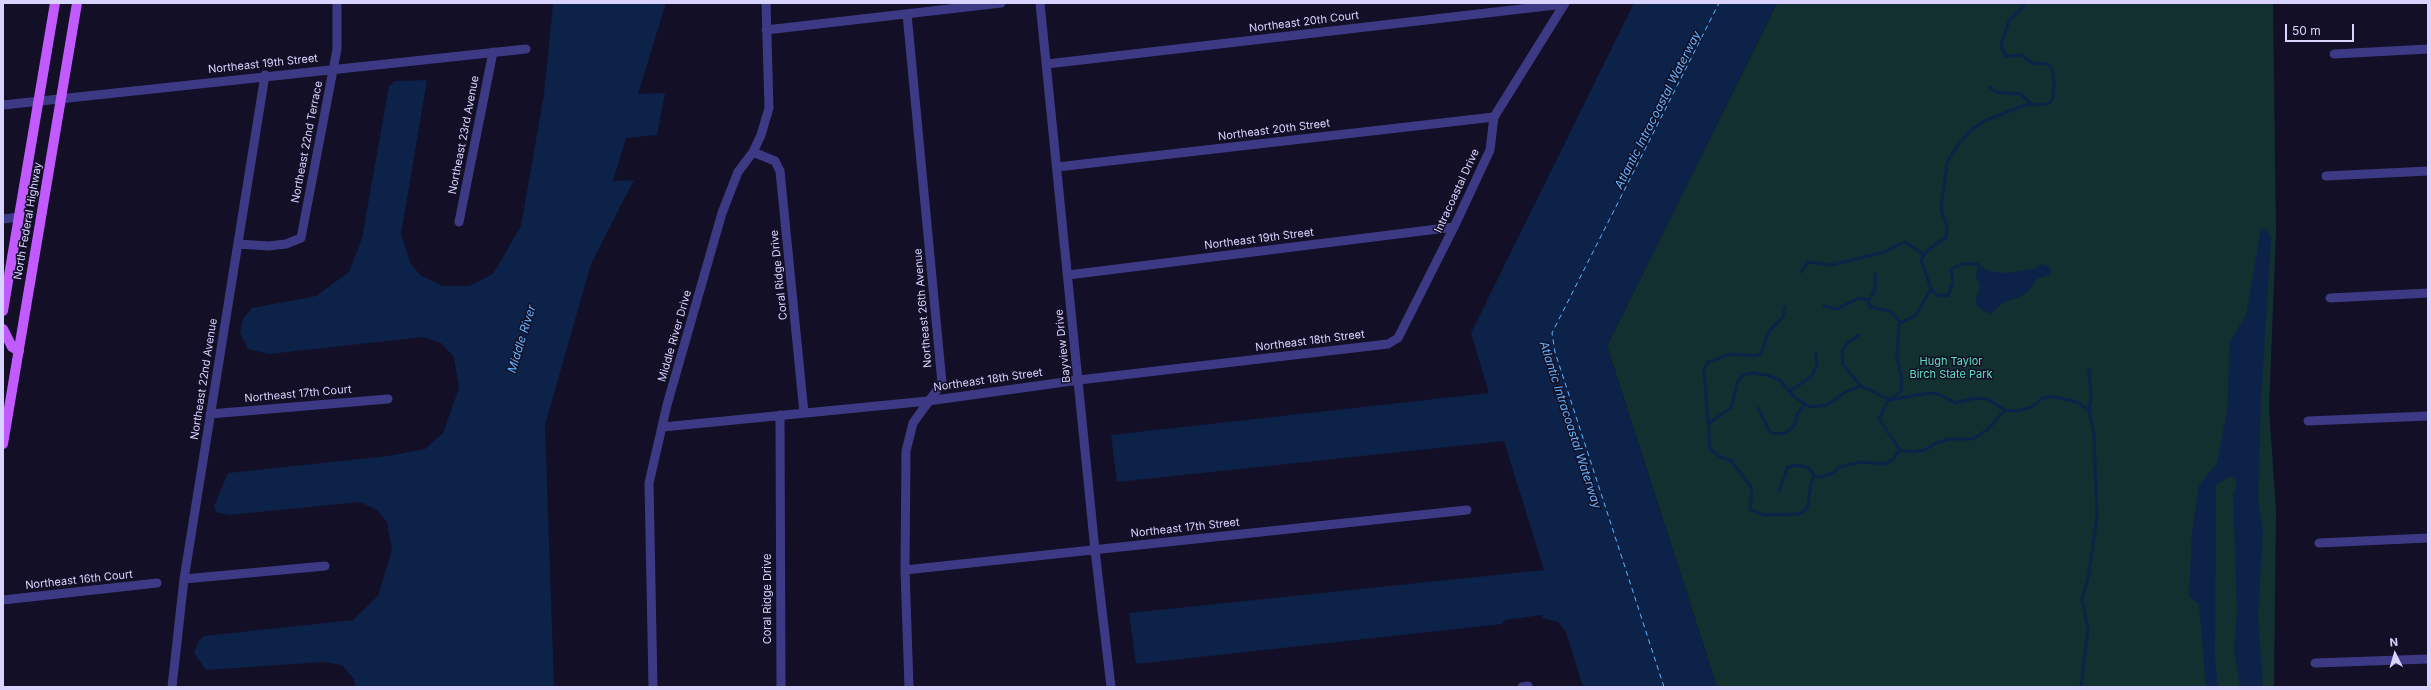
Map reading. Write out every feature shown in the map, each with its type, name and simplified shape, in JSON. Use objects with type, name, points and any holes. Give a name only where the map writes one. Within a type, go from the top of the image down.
[{"type":"main road","name":"North Federal Highway","points":[[3,311],[55,3]]},
{"type":"main road","name":"North Federal Highway","points":[[3,444],[77,3]]},
{"type":"main road","points":[[3,329],[12,347],[19,351]]},
{"type":"street","name":"Northeast 22nd Terrace","points":[[238,244],[268,246],[286,244],[301,238],[337,49],[337,3]]},
{"type":"street","name":"Middle River Drive","points":[[653,687],[649,482],[722,214],[738,172],[753,152],[761,135],[769,108],[766,3]]},
{"type":"street","points":[[766,30],[1001,3]]},
{"type":"street","name":"Bayview Drive","points":[[1040,3],[1048,64],[1095,550],[1111,687]]},
{"type":"street","name":"Northeast 20th Court","points":[[1048,64],[1564,3]]},
{"type":"street","name":"Intracoastal Drive","points":[[1388,344],[1398,338],[1454,228],[1490,150],[1494,116],[1564,3]]},
{"type":"street","name":"Northeast 26th Avenue","points":[[907,14],[942,383],[913,423],[906,450],[905,570],[909,687]]},
{"type":"street","name":"Northeast 19th Street","points":[[3,105],[265,75],[526,49]]},
{"type":"street","points":[[2334,54],[2428,49]]},
{"type":"street","name":"Northeast 23rd Avenue","points":[[459,222],[493,52]]},
{"type":"street","name":"Northeast 22nd Avenue","points":[[172,687],[184,579],[265,75]]},
{"type":"street","name":"Northeast 20th Street","points":[[1057,167],[1494,116]]},
{"type":"street","name":"Coral Ridge Drive","points":[[753,152],[775,161],[780,170],[804,412]]},
{"type":"street","points":[[2326,176],[2428,171]]},
{"type":"street","points":[[3,218],[19,217]]},
{"type":"street","name":"Northeast 19th Street","points":[[1068,275],[1454,228]]},
{"type":"street","points":[[2330,298],[2428,293]]},
{"type":"street","name":"Northeast 18th Street","points":[[663,427],[928,401],[1079,380],[1388,344]]},
{"type":"street","name":"Northeast 17th Court","points":[[210,414],[388,399]]},
{"type":"street","name":"Coral Ridge Drive","points":[[780,415],[781,687]]},
{"type":"street","points":[[2308,421],[2428,416]]},
{"type":"street","name":"Northeast 17th Street","points":[[905,570],[1467,510]]},
{"type":"street","points":[[2319,543],[2428,538]]},
{"type":"street","points":[[184,579],[325,566]]},
{"type":"street","name":"Northeast 16th Court","points":[[3,600],[157,583]]},
{"type":"street","points":[[2315,663],[2428,659]]},
{"type":"green space","name":"Hugh Taylor Birch State Park","points":[[1777,3],[2273,3],[2276,232],[2269,409],[2276,511],[2274,687],[1717,687],[1607,346]]},
{"type":"water","name":"Middle River","points":[[553,3],[666,3],[638,94],[665,93],[657,135],[626,138],[613,181],[634,180],[591,264],[545,425],[554,687],[356,687],[354,679],[342,665],[324,662],[206,670],[194,653],[199,641],[204,636],[353,620],[378,596],[392,550],[387,522],[377,510],[360,502],[229,515],[216,512],[214,506],[228,473],[388,456],[425,449],[443,433],[459,388],[454,357],[441,343],[423,337],[269,354],[248,349],[240,333],[243,319],[252,308],[316,296],[349,272],[362,238],[389,86],[395,81],[427,80],[401,234],[410,262],[420,275],[443,286],[469,286],[493,274],[521,226],[544,94]]},
{"type":"water","name":"Atlantic Intracoastal Waterway","points":[[1634,3],[1777,3],[1607,346],[1717,687],[1583,687],[1566,632],[1558,622],[1543,618],[1542,615],[1505,620],[1502,624],[1136,664],[1129,613],[1544,570],[1504,441],[1117,482],[1111,435],[1489,393],[1471,333]]},
{"type":"water","points":[[2267,228],[2271,240],[2261,400],[2258,499],[2263,531],[2258,616],[2263,687],[2240,687],[2234,649],[2237,612],[2233,494],[2237,482],[2231,476],[2216,485],[2215,658],[2218,687],[2206,687],[2199,604],[2189,597],[2192,533],[2199,485],[2217,463],[2227,411],[2230,341],[2246,315],[2261,229]]},
{"type":"water","points":[[1978,264],[1988,271],[2006,273],[2033,269],[2041,264],[2049,266],[2051,274],[2037,279],[2028,292],[2017,298],[2006,301],[1990,314],[1982,310],[1975,303],[1980,285],[1976,278]]},
{"type":"waterway","points":[[1900,450],[1879,419],[1887,402],[1901,391],[1902,380],[1897,357],[1899,324],[1916,315],[1931,289],[1921,260],[1927,251],[1946,237],[1947,227],[1941,208],[1947,163],[1956,147],[1970,131],[1984,121],[2025,105],[2048,104],[2053,99],[2054,82],[2052,69],[2048,64],[2032,63],[2022,55],[2005,56],[2001,45],[2009,21],[2026,3]]},
{"type":"waterway","points":[[1989,87],[1996,92],[2020,94],[2033,105]]},
{"type":"waterway","points":[[1801,272],[1808,262],[1831,265],[1884,252],[1905,242],[1924,255]]},
{"type":"waterway","points":[[1931,289],[1937,295],[1948,296],[1953,282],[1951,269],[1961,264],[1978,264]]},
{"type":"waterway","points":[[1875,274],[1876,284],[1873,294],[1868,300],[1870,307],[1890,311],[1901,323]]},
{"type":"waterway","points":[[1824,306],[1837,309],[1859,298],[1868,300]]},
{"type":"waterway","points":[[1785,307],[1783,317],[1769,331],[1761,354],[1755,356],[1730,354],[1707,363],[1704,370],[1710,449],[1719,456],[1731,461],[1752,488],[1750,509],[1763,515],[1799,514],[1807,509],[1814,475],[1820,477],[1833,473],[1839,467],[1861,462],[1886,464],[1893,459],[1900,450]]},
{"type":"waterway","points":[[1859,335],[1847,343],[1842,352],[1843,365],[1861,386],[1890,400],[1928,393],[1938,394],[1956,403],[1975,398],[1987,399],[2005,410],[2017,411],[2032,407],[2041,399],[2050,396],[2077,402],[2089,411]]},
{"type":"waterway","points":[[1790,391],[1812,376],[1817,365],[1816,352]]},
{"type":"waterway","points":[[2081,687],[2088,629],[2082,599],[2088,579],[2097,517],[2094,435],[2089,411],[2091,398],[2089,369]]},
{"type":"waterway","points":[[1709,423],[1731,408],[1738,381],[1743,375],[1752,373],[1767,375],[1780,380],[1793,396],[1810,407],[1827,405],[1847,391],[1861,386]]},
{"type":"waterway","points":[[1758,408],[1769,431],[1775,434],[1785,433],[1795,425],[1797,414],[1805,404]]},
{"type":"waterway","points":[[1900,450],[1913,452],[1925,450],[1936,443],[1949,439],[1973,439],[1987,430],[2005,410]]},
{"type":"waterway","points":[[1779,491],[1788,467],[1798,465],[1809,468],[1814,475]]},
{"type":"ferry route","points":[[1664,687],[1555,352],[1552,333],[1719,3]]}]
